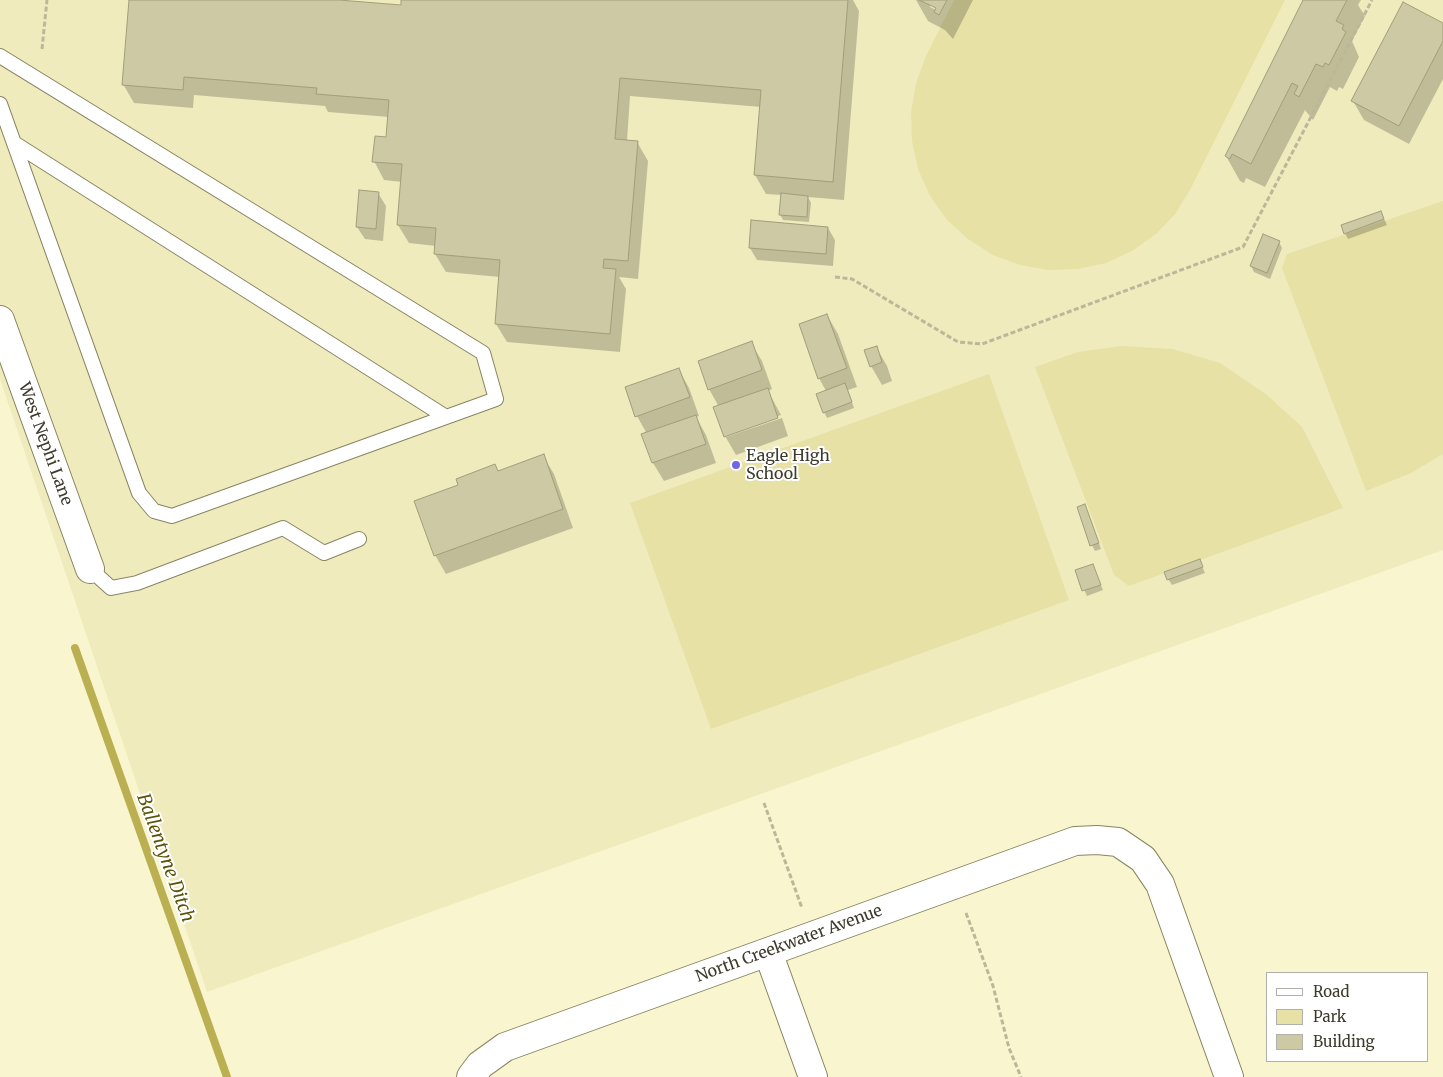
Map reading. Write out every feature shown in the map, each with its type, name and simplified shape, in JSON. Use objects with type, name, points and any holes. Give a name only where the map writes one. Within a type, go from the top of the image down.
[{"type":"street","name":"West Nephi Lane","points":[[0,320],[90,569]]},
{"type":"street","name":"North Creekwater Avenue","points":[[471,1077],[480,1065],[505,1047],[1076,841],[1118,842],[1143,859],[1160,884],[1229,1077]]},
{"type":"street","points":[[768,952],[813,1077]]},
{"type":"lane","points":[[0,56],[483,353],[496,399],[172,516],[154,511],[139,493],[0,104]]},
{"type":"lane","points":[[14,143],[446,417]]},
{"type":"lane","points":[[90,569],[111,588],[137,583],[283,528],[324,553],[359,539]]},
{"type":"path","points":[[42,49],[47,0]]},
{"type":"path","points":[[835,276],[852,279],[958,342],[982,344],[1243,247],[1372,0]]},
{"type":"path","points":[[764,803],[802,908]]},
{"type":"path","points":[[966,913],[993,986],[1009,1048],[1021,1077]]},
{"type":"shaded area","name":"Eagle High School","points":[[0,0],[1443,0],[1443,550],[207,992],[0,379]]},
{"type":"green space","points":[[954,0],[1285,0],[1191,188],[1176,213],[1156,234],[1132,251],[1106,263],[1078,269],[1048,270],[1020,265],[993,255],[968,239],[947,220],[930,196],[918,169],[912,141],[911,112],[916,83],[926,56]]},
{"type":"green space","points":[[1443,201],[1443,454],[1411,473],[1366,491],[1282,268],[1287,254]]},
{"type":"green space","points":[[1121,346],[1173,349],[1220,363],[1267,395],[1302,427],[1343,508],[1129,586],[1114,575],[1035,367],[1078,352]]},
{"type":"green space","points":[[989,374],[1069,600],[711,729],[630,503]]},
{"type":"building","points":[[129,0],[339,0],[401,5],[401,0],[848,0],[833,182],[754,175],[761,90],[620,78],[615,139],[638,141],[628,261],[604,259],[603,268],[616,269],[610,334],[495,324],[500,260],[434,254],[436,228],[397,225],[402,164],[372,162],[375,136],[386,137],[389,100],[316,94],[317,88],[184,77],[183,90],[122,85]]},
{"type":"building","points":[[919,0],[947,0],[939,15],[934,12],[936,8]]},
{"type":"building","points":[[1303,0],[1347,0],[1336,21],[1344,25],[1342,29],[1346,32],[1329,65],[1325,63],[1323,67],[1316,64],[1299,97],[1294,94],[1298,86],[1292,83],[1251,164],[1232,154],[1230,159],[1225,156]]},
{"type":"building","points":[[1403,2],[1443,23],[1443,41],[1399,126],[1351,101]]},
{"type":"building","points":[[359,190],[379,192],[376,229],[356,227]]},
{"type":"building","points":[[781,193],[808,196],[807,217],[779,215]]},
{"type":"building","points":[[1381,211],[1384,219],[1344,234],[1341,225]]},
{"type":"building","points":[[751,220],[828,227],[826,254],[749,248]]},
{"type":"building","points":[[1263,234],[1280,241],[1267,273],[1250,266]]},
{"type":"building","points":[[827,314],[847,368],[818,379],[799,324]]},
{"type":"building","points":[[752,341],[762,370],[708,390],[698,361]]},
{"type":"building","points":[[877,346],[882,362],[870,367],[864,350]]},
{"type":"building","points":[[679,368],[690,397],[635,417],[625,387]]},
{"type":"building","points":[[845,383],[852,402],[823,413],[816,394]]},
{"type":"building","points":[[768,388],[778,418],[724,437],[713,407]]},
{"type":"building","points":[[696,415],[706,444],[652,463],[641,434]]},
{"type":"building","points":[[544,454],[563,509],[434,556],[414,501],[458,485],[456,479],[495,464],[498,471]]},
{"type":"building","points":[[1085,504],[1099,543],[1090,546],[1077,507]]},
{"type":"building","points":[[1200,559],[1203,567],[1167,580],[1164,572]]},
{"type":"building","points":[[1093,564],[1101,585],[1082,591],[1075,570]]},
{"type":"waterway","name":"Ballentyne Ditch","points":[[75,648],[227,1077]]},
{"type":"place","name":"Eagle High School","points":[[736,465]]}]
